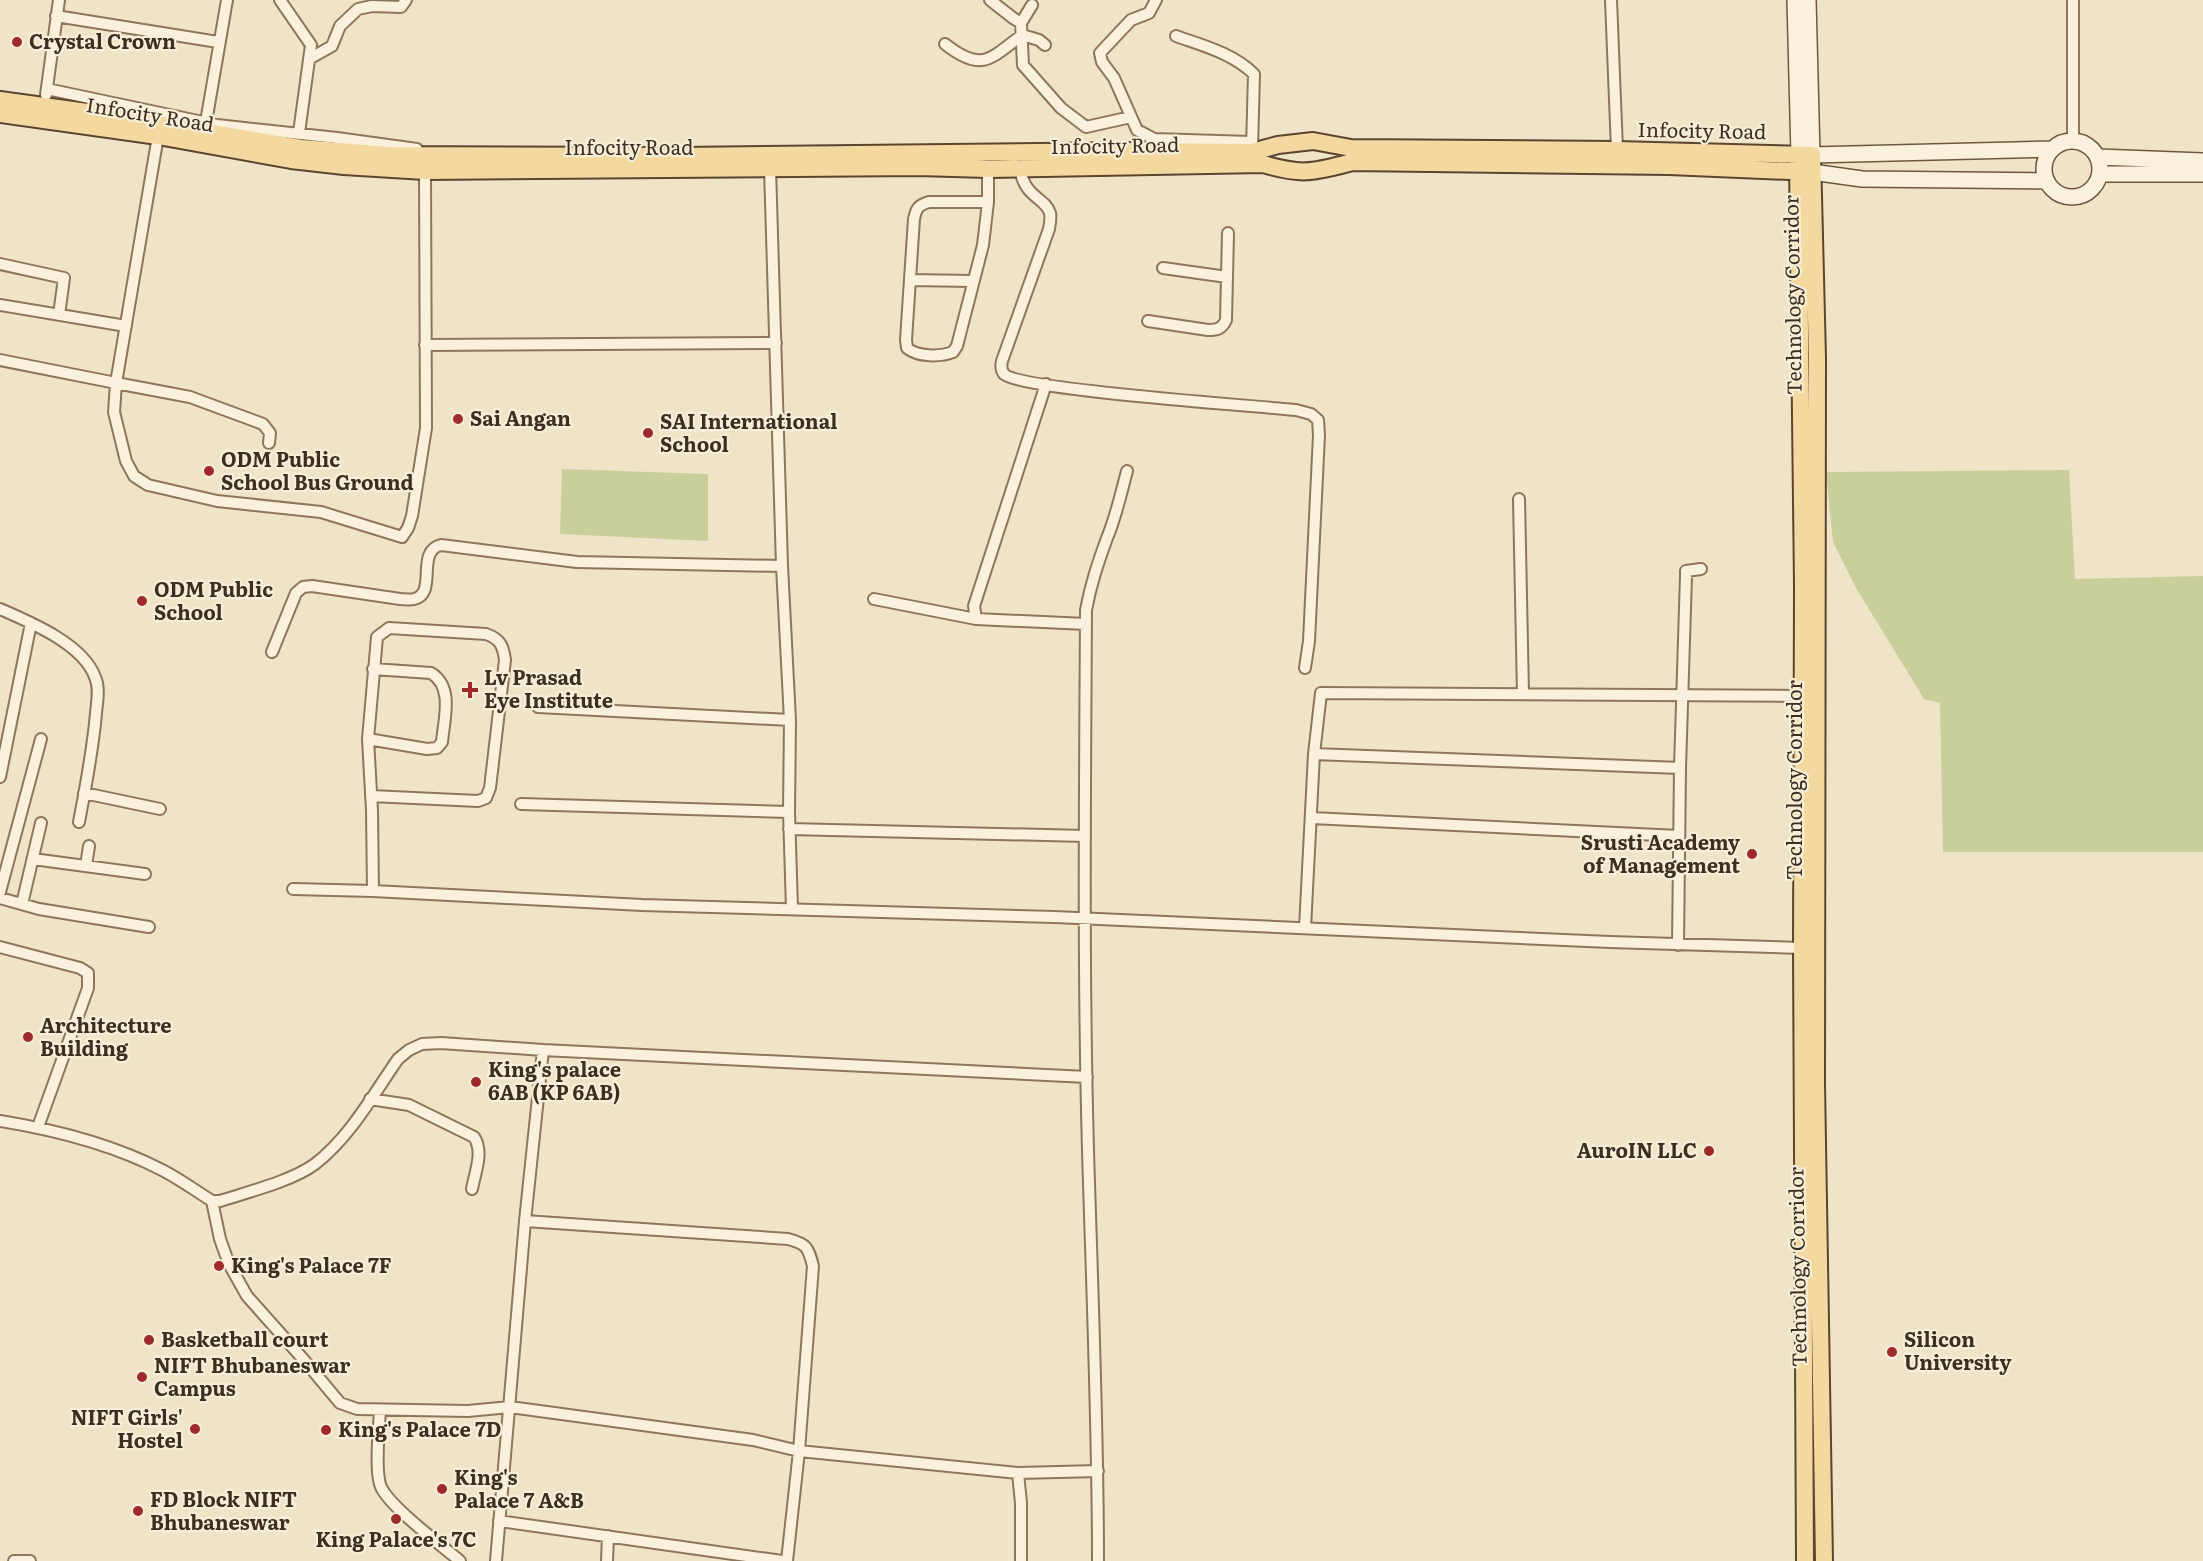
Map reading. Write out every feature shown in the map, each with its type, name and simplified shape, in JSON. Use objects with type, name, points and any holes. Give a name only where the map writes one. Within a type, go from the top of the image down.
[{"type":"main road","name":"Infocity Road","points":[[0,100],[46,97],[243,145]]},
{"type":"main road","name":"Infocity Road","points":[[0,114],[158,136],[329,151],[428,164],[853,160],[1133,151],[1257,152],[1302,173],[1320,171],[1352,155],[1617,150],[1805,163]]},
{"type":"main road","name":"Infocity Road","points":[[527,163],[770,168],[853,160],[988,169],[1257,152],[1278,145],[1313,141],[1352,155],[1669,166],[1805,163]]},
{"type":"main road","points":[[1805,163],[1803,696],[1810,746],[1802,948],[1805,1561]]},
{"type":"main road","name":"Technology Corridor","points":[[1805,163],[1817,358],[1810,746],[1824,1561]]},
{"type":"street","points":[[46,97],[59,0]]},
{"type":"street","points":[[206,122],[227,0]]},
{"type":"street","points":[[280,0],[311,45],[298,133]]},
{"type":"street","points":[[309,59],[332,46],[340,26],[358,9],[372,6],[401,8],[406,0]]},
{"type":"street","points":[[990,0],[1021,22]]},
{"type":"street","points":[[1156,0],[1149,13],[1131,20],[1100,53],[1102,62],[1114,78],[1137,130],[1154,139],[1257,152],[1254,74],[1241,61],[1176,36]]},
{"type":"street","points":[[1611,0],[1617,150]]},
{"type":"street","points":[[1796,0],[1805,163]]},
{"type":"street","name":"Technology Corridor","points":[[1805,163],[1809,0]]},
{"type":"street","points":[[2073,0],[2073,141]]},
{"type":"street","points":[[1032,5],[1021,22],[1023,65],[1061,108],[1086,127],[1131,117]]},
{"type":"street","points":[[56,16],[219,42]]},
{"type":"street","points":[[945,44],[969,60],[984,61],[1002,52],[1022,35]]},
{"type":"street","points":[[1022,35],[1045,45]]},
{"type":"street","points":[[0,93],[46,97],[206,122],[416,148],[428,164],[426,428],[412,516],[402,537],[321,512],[217,501],[148,485],[134,476],[126,461],[114,412],[116,383],[158,136]]},
{"type":"street","points":[[2065,141],[2087,145],[2098,157],[2100,174],[2092,190],[2073,197],[2057,193],[2046,181],[2044,164],[2052,149],[2065,141]]},
{"type":"street","name":"Infocity Road","points":[[1805,163],[2052,149]]},
{"type":"street","points":[[2098,157],[2203,161]]},
{"type":"street","name":"Infocity Road","points":[[1805,163],[1862,179],[2046,181]]},
{"type":"street","points":[[770,168],[782,566],[790,720],[789,829],[792,909]]},
{"type":"street","points":[[1020,168],[1021,180],[1026,189],[1046,206],[1050,215],[1049,229],[1018,311],[1001,368],[1004,373],[1011,378],[1046,384],[1170,400],[1296,410],[1311,414],[1318,420],[1310,630],[1305,668]]},
{"type":"street","points":[[988,169],[988,202],[983,245],[957,346],[954,352],[917,354],[907,348],[906,339],[916,209],[929,202],[988,202]]},
{"type":"street","points":[[2100,174],[2203,174]]},
{"type":"street","points":[[1148,321],[1218,330],[1223,326],[1226,320],[1228,233]]},
{"type":"street","points":[[0,264],[64,278],[59,315]]},
{"type":"street","points":[[1163,268],[1227,277]]},
{"type":"street","points":[[910,280],[973,281]]},
{"type":"street","points":[[0,305],[126,326]]},
{"type":"street","points":[[425,345],[776,343]]},
{"type":"street","points":[[0,360],[190,397],[263,424],[270,433],[269,443]]},
{"type":"street","points":[[976,619],[974,606],[1046,384]]},
{"type":"street","points":[[1098,1561],[1098,1471],[1087,1077],[1086,624],[1090,585],[1097,561],[1108,538],[1127,471]]},
{"type":"street","points":[[1520,499],[1523,694]]},
{"type":"street","points":[[272,652],[296,593],[303,587],[312,586],[414,599],[422,595],[425,590],[430,551],[441,545],[577,562],[782,566]]},
{"type":"street","points":[[1678,945],[1686,571],[1701,569]]},
{"type":"street","points":[[874,599],[976,619],[1086,624]]},
{"type":"street","points":[[0,609],[31,623],[68,645],[88,664],[96,678],[98,694],[92,756],[79,822]]},
{"type":"street","points":[[0,777],[31,623]]},
{"type":"street","points":[[371,796],[478,801],[486,798],[490,788],[505,660],[503,646],[496,637],[486,634],[389,628],[377,637],[368,739],[373,891]]},
{"type":"street","points":[[368,739],[427,749],[437,748],[442,742],[446,693],[443,684],[430,673],[373,669]]},
{"type":"street","points":[[1305,928],[1314,754],[1321,693],[1803,696]]},
{"type":"street","points":[[538,707],[790,720]]},
{"type":"street","points":[[0,892],[41,739]]},
{"type":"street","points":[[1314,754],[1680,768]]},
{"type":"street","points":[[84,793],[160,810]]},
{"type":"street","points":[[521,804],[789,812]]},
{"type":"street","points":[[1312,818],[1679,836]]},
{"type":"street","points":[[22,904],[41,823]]},
{"type":"street","points":[[789,829],[1085,836]]},
{"type":"street","points":[[86,866],[89,846]]},
{"type":"street","points":[[33,859],[145,874]]},
{"type":"street","points":[[293,889],[620,904],[1085,918],[1678,945],[1802,948]]},
{"type":"street","points":[[0,898],[148,927]]},
{"type":"street","points":[[0,947],[80,968],[88,973],[88,988],[38,1127]]},
{"type":"street","points":[[0,1121],[38,1127],[110,1149],[164,1171],[212,1201],[220,1201],[273,1183],[314,1165],[339,1141],[398,1059],[409,1050],[422,1044],[441,1043],[1087,1077]]},
{"type":"street","points":[[496,1561],[525,1221],[543,1050]]},
{"type":"street","points":[[370,1099],[409,1105],[474,1137],[479,1152],[472,1189]]},
{"type":"street","points":[[212,1201],[223,1247],[247,1296],[340,1403],[357,1409],[468,1411],[510,1407],[753,1440],[799,1451],[1018,1473],[1098,1471]]},
{"type":"street","points":[[499,1521],[784,1561],[799,1451],[813,1266],[810,1252],[804,1243],[788,1239],[525,1221]]},
{"type":"street","points":[[380,1411],[378,1470],[381,1488],[401,1509],[460,1561]]},
{"type":"street","points":[[1018,1473],[1021,1503],[1021,1561]]},
{"type":"street","points":[[608,1536],[608,1561]]},
{"type":"street","points":[[14,1561],[30,1561]]},
{"type":"green space","points":[[562,469],[708,474],[708,541],[560,534]]},
{"type":"green space","points":[[2069,470],[2075,579],[2203,576],[2203,852],[1943,852],[1940,703],[1924,699],[1856,588],[1833,542],[1826,472]]},
{"type":"place","name":"Crystal Crown","points":[[17,42]]},
{"type":"place","name":"Sai Angan","points":[[458,419]]},
{"type":"place","name":"SAI International School","points":[[648,433]]},
{"type":"place","name":"ODM Public School Bus Ground","points":[[209,471]]},
{"type":"place","name":"ODM Public School","points":[[142,601]]},
{"type":"place","name":"Lv Prasad Eye Institute","points":[[470,690]]},
{"type":"place","name":"Srusti Academy of Management","points":[[1752,854]]},
{"type":"place","name":"Architecture Building","points":[[28,1037]]},
{"type":"place","name":"King's palace 6AB (KP 6AB)","points":[[476,1082]]},
{"type":"place","name":"AuroIN LLC","points":[[1709,1151]]},
{"type":"place","name":"King's Palace 7F","points":[[219,1266]]},
{"type":"place","name":"Basketball court","points":[[149,1340]]},
{"type":"place","name":"Silicon University","points":[[1892,1352]]},
{"type":"place","name":"NIFT Bhubaneswar Campus","points":[[142,1377]]},
{"type":"place","name":"NIFT Girls' Hostel","points":[[195,1429]]},
{"type":"place","name":"King's Palace 7D","points":[[326,1430]]},
{"type":"place","name":"King's Palace 7 A&B","points":[[442,1489]]},
{"type":"place","name":"FD Block NIFT Bhubaneswar","points":[[138,1511]]},
{"type":"place","name":"King Palace's 7C","points":[[396,1519]]}]
